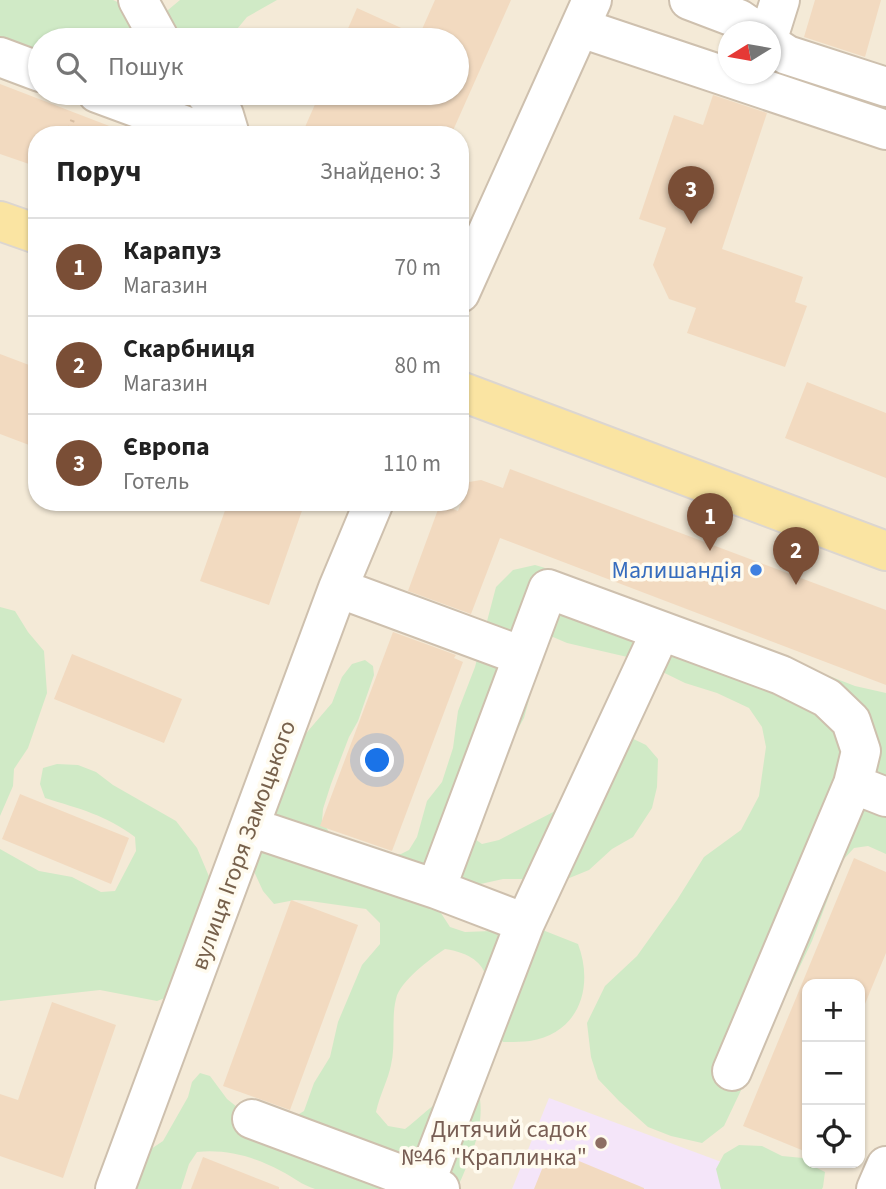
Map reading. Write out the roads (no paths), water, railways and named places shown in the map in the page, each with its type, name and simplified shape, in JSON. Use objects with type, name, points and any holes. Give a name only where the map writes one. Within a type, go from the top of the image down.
[{"type":"main road","points":[[0,221],[28,231]]},
{"type":"main road","points":[[469,394],[886,551]]},
{"type":"street","points":[[138,0],[153,28]]},
{"type":"street","points":[[689,0],[742,21]]},
{"type":"street","points":[[774,21],[780,0]]},
{"type":"street","points":[[469,273],[587,14],[886,130]]},
{"type":"street","points":[[781,51],[886,87]]},
{"type":"street","points":[[0,57],[28,68]]},
{"type":"street","points":[[130,105],[187,126]]},
{"type":"street","points":[[215,105],[224,115],[227,126]]},
{"type":"street","name":"вулиця Ігоря Замоцького","points":[[115,1189],[338,588],[370,511]]},
{"type":"street","points":[[338,588],[522,656]]},
{"type":"street","points":[[436,889],[548,589],[781,675],[827,698],[851,721],[870,790],[732,1071]]},
{"type":"street","points":[[252,1119],[433,1186],[525,923],[653,648]]},
{"type":"street","points":[[250,827],[436,889],[525,923]]},
{"type":"street","points":[[876,1189],[886,1166]]},
{"type":"place","name":"Європа","points":[[691,224]]},
{"type":"place","name":"Карапуз","points":[[710,551]]},
{"type":"place","name":"Малишандія","points":[[756,570]]},
{"type":"place","name":"Скарбниця","points":[[796,585]]},
{"type":"place","name":"Дитячий садок №46 \"Краплинка\"","points":[[601,1143]]}]
